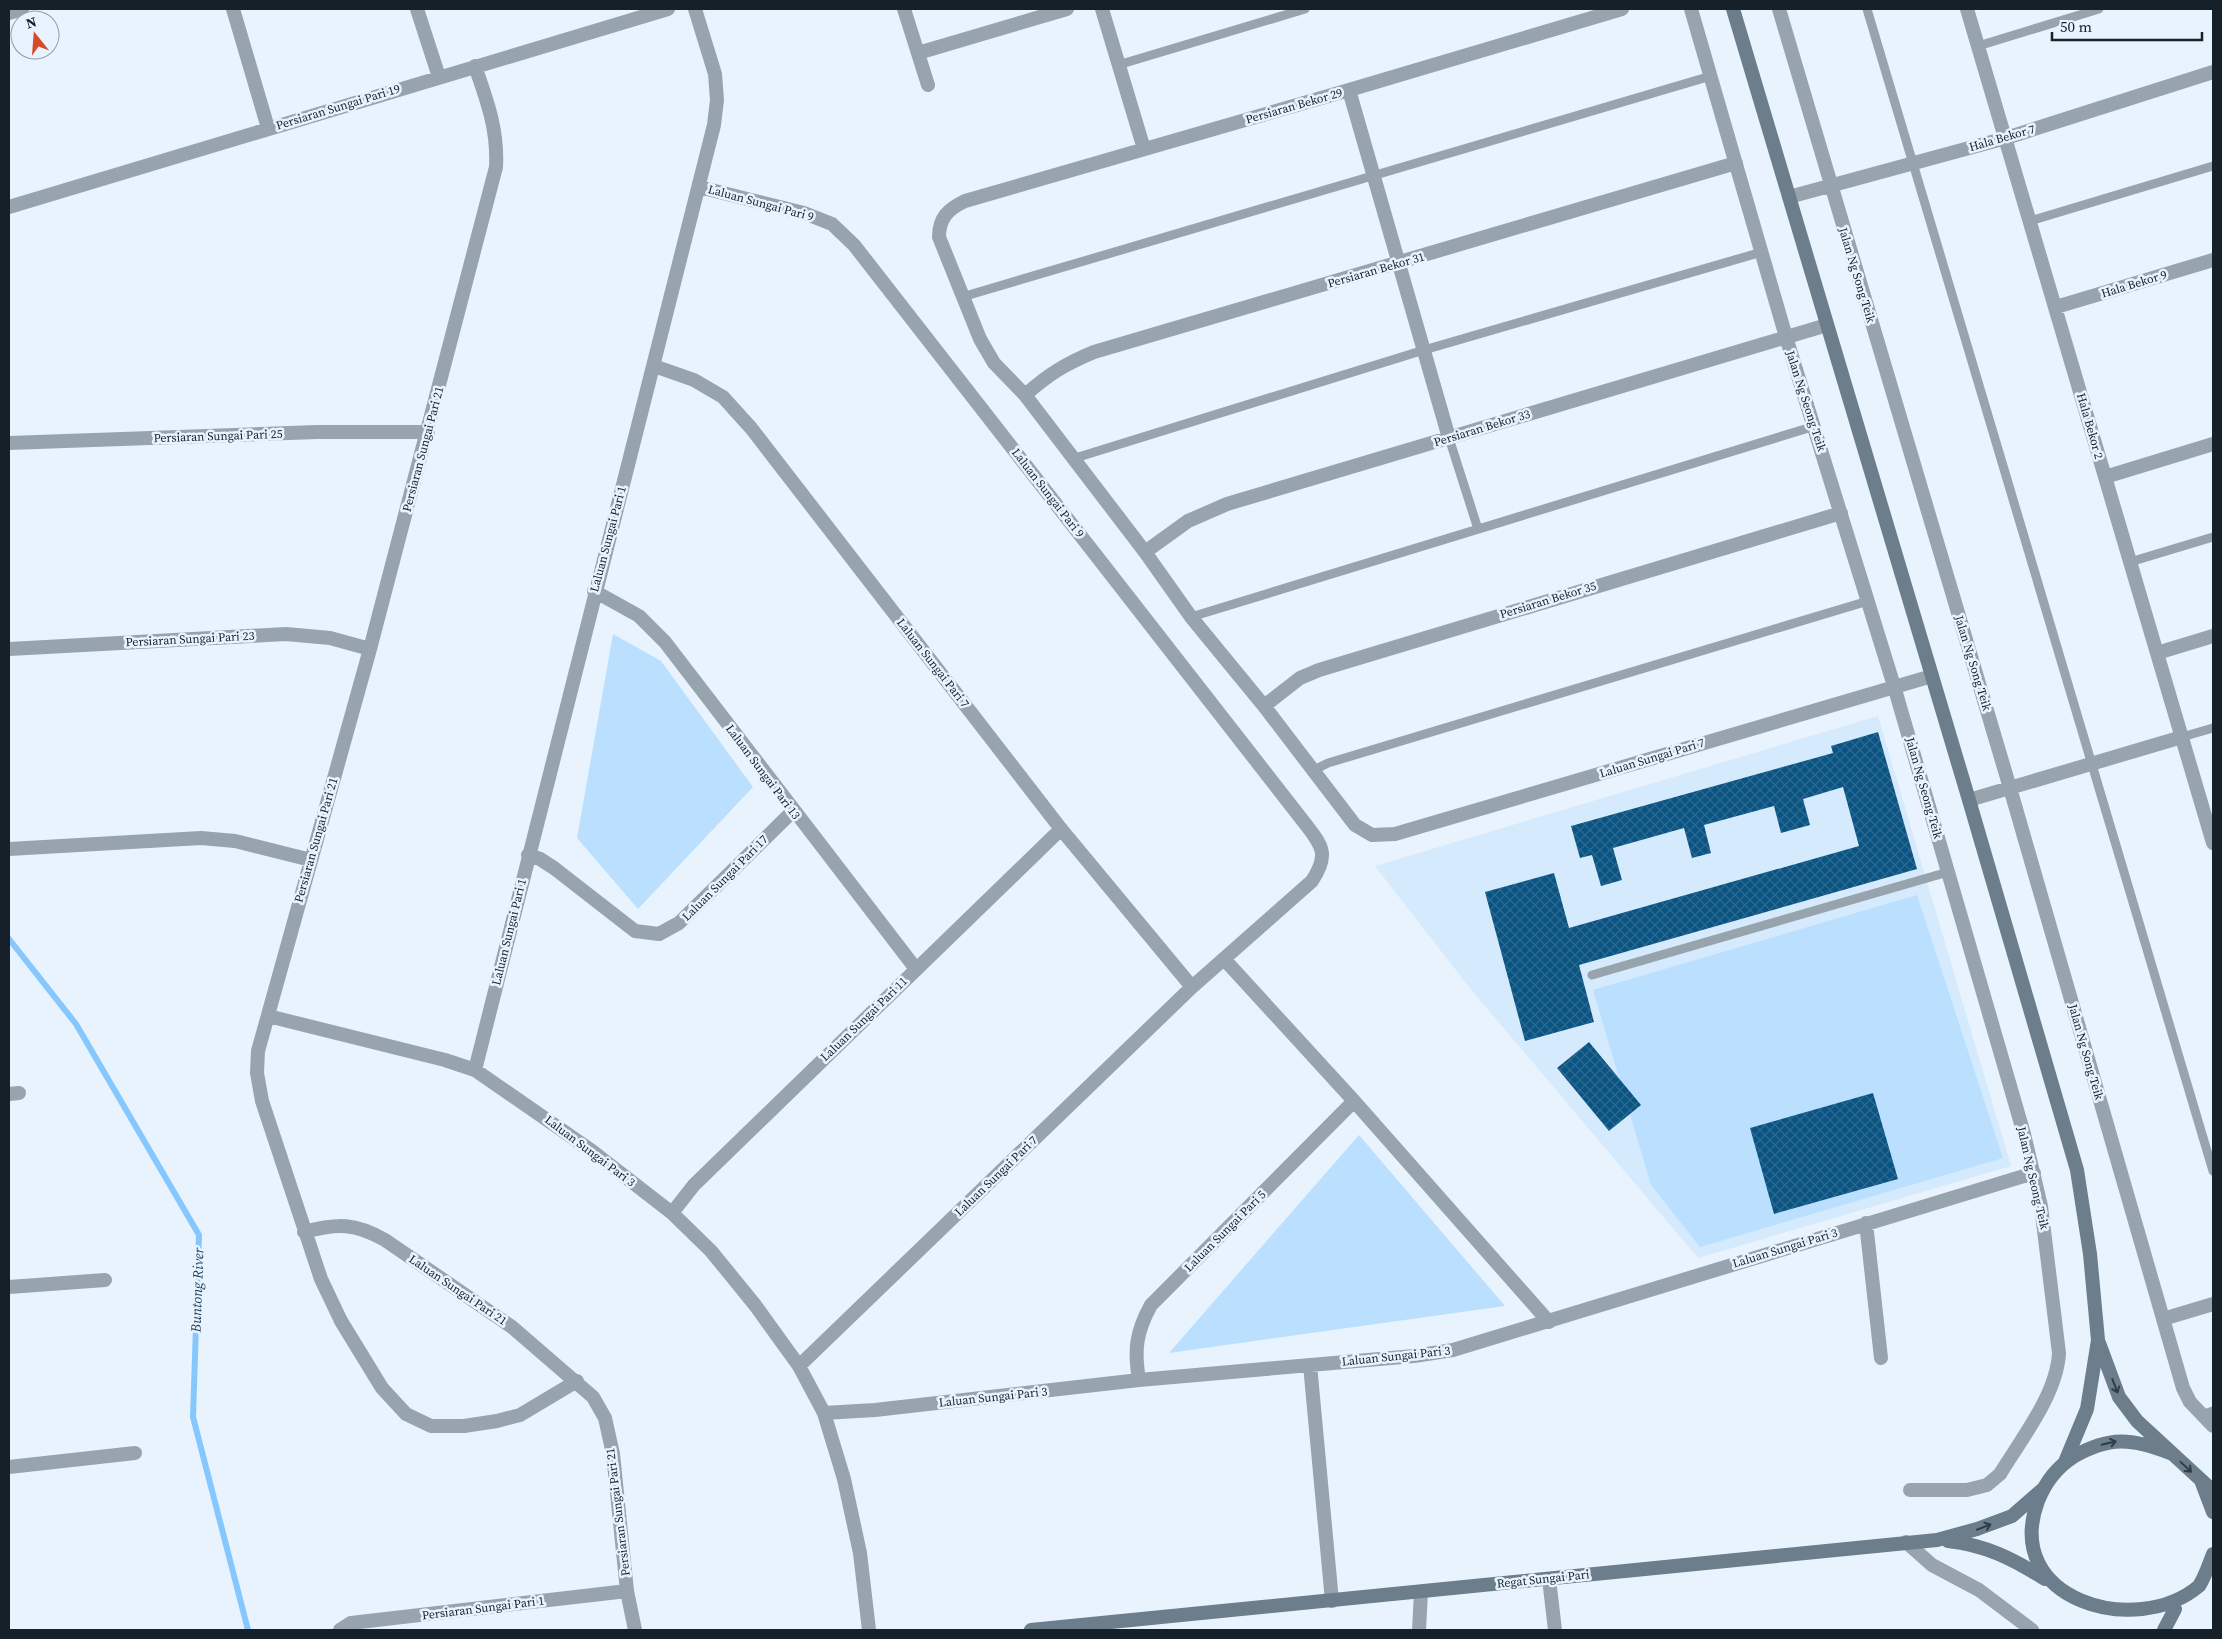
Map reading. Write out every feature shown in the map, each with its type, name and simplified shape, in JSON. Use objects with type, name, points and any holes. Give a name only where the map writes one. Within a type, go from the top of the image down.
[{"type":"main road","points":[[1733,9],[1969,800],[2078,1174],[2090,1254],[2098,1340],[2087,1409],[2065,1462],[2043,1489],[2035,1511],[2032,1534],[2035,1558],[2045,1579]]},
{"type":"main road","points":[[2098,1340],[2119,1396],[2137,1421],[2213,1491]]},
{"type":"main road","points":[[2065,1462],[2089,1448],[2116,1441],[2144,1442],[2170,1453]]},
{"type":"main road","points":[[2202,1482],[2213,1512]]},
{"type":"main road","name":"Regat Sungai Pari","points":[[1031,1630],[1937,1540],[1977,1529],[2012,1516],[2043,1489]]},
{"type":"main road","points":[[1937,1540],[1971,1543],[1994,1551],[2045,1579],[2071,1608],[2102,1620]]},
{"type":"main road","points":[[2199,1585],[2213,1554]]},
{"type":"main road","points":[[2130,1623],[2149,1621],[2175,1608],[2213,1573]]},
{"type":"main road","points":[[2164,1630],[2175,1608]]},
{"type":"street","points":[[9,13],[22,9]]},
{"type":"street","points":[[233,9],[268,128]]},
{"type":"street","points":[[417,9],[438,77]]},
{"type":"street","name":"Persiaran Sungai Pari 19","points":[[9,207],[668,9]]},
{"type":"street","name":"Laluan Sungai Pari 1","points":[[475,1070],[594,591],[699,187],[717,100],[715,74],[694,9]]},
{"type":"street","points":[[904,9],[928,85]]},
{"type":"street","points":[[918,53],[1067,9]]},
{"type":"street","points":[[1102,9],[1144,149]]},
{"type":"street","name":"Persiaran Bekor 29","points":[[962,297],[939,237],[939,225],[951,207],[965,201],[1622,9]]},
{"type":"street","name":"Jalan Ng Seong Teik","points":[[1691,9],[1786,337],[1894,686],[1948,872],[2034,1172],[2049,1257],[2060,1353],[2053,1386],[2000,1474],[1987,1485],[1967,1490],[1910,1490]]},
{"type":"street","name":"Jalan Ng Song Teik","points":[[1779,9],[2010,788],[2183,1388],[2190,1402],[2207,1413],[2213,1426]]},
{"type":"street","name":"Hala Bekor 2","points":[[1967,9],[2157,653],[2211,829],[2213,843]]},
{"type":"street","name":"Persiaran Sungai Pari 21","points":[[476,66],[494,120],[497,144],[496,167],[370,649],[258,1051],[257,1073],[262,1101],[321,1279],[341,1320],[382,1388],[406,1414],[431,1426],[464,1426],[497,1421],[520,1415],[577,1381]]},
{"type":"street","name":"Hala Bekor 7","points":[[1789,197],[2006,138],[2213,72]]},
{"type":"street","points":[[1349,90],[1449,438]]},
{"type":"street","name":"Persiaran Bekor 31","points":[[1026,395],[1046,376],[1068,362],[1094,352],[1736,163]]},
{"type":"street","name":"Laluan Sungai Pari 9","points":[[699,187],[804,213],[832,224],[854,245],[1318,840],[1323,854],[1321,867],[1312,881]]},
{"type":"street","name":"Hala Bekor 9","points":[[2056,308],[2213,260]]},
{"type":"street","points":[[962,297],[980,340],[994,363],[1026,395],[1072,459],[1146,552],[1191,616],[1264,706],[1312,771]]},
{"type":"street","name":"Persiaran Bekor 33","points":[[1146,552],[1188,522],[1228,504],[1827,325]]},
{"type":"street","name":"Laluan Sungai Pari 7","points":[[654,366],[694,380],[723,397],[751,428],[1061,829],[1192,986]]},
{"type":"street","name":"Persiaran Sungai Pari 25","points":[[9,443],[317,432],[428,432]]},
{"type":"street","points":[[2105,477],[2213,444]]},
{"type":"street","name":"Persiaran Bekor 35","points":[[1264,706],[1300,678],[1319,670],[1841,513]]},
{"type":"street","name":"Laluan Sungai Pari 13","points":[[594,591],[638,616],[665,642],[916,970]]},
{"type":"street","name":"Persiaran Sungai Pari 23","points":[[9,649],[286,634],[330,638],[370,649]]},
{"type":"street","points":[[2157,653],[2213,636]]},
{"type":"street","name":"Laluan Sungai Pari 7","points":[[1312,771],[1355,825],[1372,835],[1396,834],[1932,676]]},
{"type":"street","points":[[1969,800],[2182,737]]},
{"type":"street","name":"Laluan Sungai Pari 17","points":[[528,855],[540,859],[554,868],[635,932],[659,934],[679,923],[793,811]]},
{"type":"street","name":"Laluan Sungai Pari 11","points":[[672,1213],[694,1185],[1061,829]]},
{"type":"street","points":[[9,848],[201,838],[235,841],[311,860]]},
{"type":"street","name":"Laluan Sungai Pari 7","points":[[799,1366],[1192,986],[1312,881]]},
{"type":"street","points":[[1224,959],[1354,1101],[1549,1322]]},
{"type":"street","name":"Laluan Sungai Pari 3","points":[[268,1016],[445,1060],[475,1070],[592,1151],[672,1213],[712,1251],[755,1305],[799,1366],[824,1413],[844,1479],[858,1543],[869,1630]]},
{"type":"street","name":"Laluan Sungai Pari 5","points":[[1139,1380],[1136,1342],[1140,1324],[1151,1305],[1354,1101]]},
{"type":"street","name":"Laluan Sungai Pari 3","points":[[824,1413],[875,1410],[1139,1380],[1453,1350],[2034,1172]]},
{"type":"street","points":[[1866,1223],[1880,1358]]},
{"type":"street","name":"Laluan Sungai Pari 21","points":[[304,1232],[346,1225],[366,1229],[512,1327],[548,1359],[577,1381],[593,1397]]},
{"type":"street","points":[[9,1287],[105,1280]]},
{"type":"street","points":[[2163,1319],[2213,1304]]},
{"type":"street","points":[[1310,1365],[1332,1601]]},
{"type":"street","name":"Persiaran Sungai Pari 21","points":[[593,1397],[604,1418],[613,1454],[627,1591],[636,1630]]},
{"type":"street","points":[[9,1466],[135,1453]]},
{"type":"street","points":[[1906,1542],[1932,1565],[1979,1590],[2032,1630]]},
{"type":"street","points":[[1549,1579],[1555,1630]]},
{"type":"street","name":"Persiaran Sungai Pari 1","points":[[340,1630],[351,1623],[627,1591]]},
{"type":"street","points":[[1419,1630],[1421,1592]]},
{"type":"lane","points":[[1118,65],[1305,9]]},
{"type":"lane","points":[[1867,9],[2213,1171]]},
{"type":"lane","points":[[1978,46],[2098,9]]},
{"type":"lane","points":[[962,297],[1711,76]]},
{"type":"lane","points":[[2030,221],[2213,166]]},
{"type":"lane","points":[[1072,459],[1424,350],[1762,252]]},
{"type":"lane","points":[[1191,616],[1815,426]]},
{"type":"lane","points":[[1449,438],[1478,529]]},
{"type":"lane","points":[[2130,562],[2213,537]]},
{"type":"lane","points":[[1312,771],[1337,760],[1868,601]]},
{"type":"lane","points":[[2182,737],[2213,728]]},
{"type":"lane","points":[[1592,975],[1948,872]]},
{"type":"shaded area","points":[[613,634],[661,661],[753,787],[638,909],[577,838]]},
{"type":"shaded area","points":[[1878,716],[2011,1166],[1698,1258],[1469,987],[1375,866]]},
{"type":"shaded area","points":[[1917,895],[2003,1158],[1700,1247],[1651,1185],[1593,990]]},
{"type":"shaded area","points":[[1359,1135],[1505,1306],[1169,1353]]},
{"type":"building","points":[[1878,732],[1917,869],[1579,965],[1594,1022],[1525,1041],[1485,892],[1554,873],[1569,928],[1859,846],[1843,787],[1803,799],[1810,825],[1781,833],[1774,806],[1704,825],[1711,853],[1692,858],[1684,828],[1613,848],[1622,880],[1601,886],[1592,855],[1580,858],[1571,826],[1833,753],[1831,746]]},
{"type":"building","points":[[1589,1042],[1641,1105],[1609,1131],[1557,1068]]},
{"type":"building","points":[[1873,1093],[1898,1179],[1774,1214],[1750,1128]]},
{"type":"waterway","name":"Buntong River","points":[[9,939],[76,1024],[199,1235],[193,1417],[248,1630]]}]
